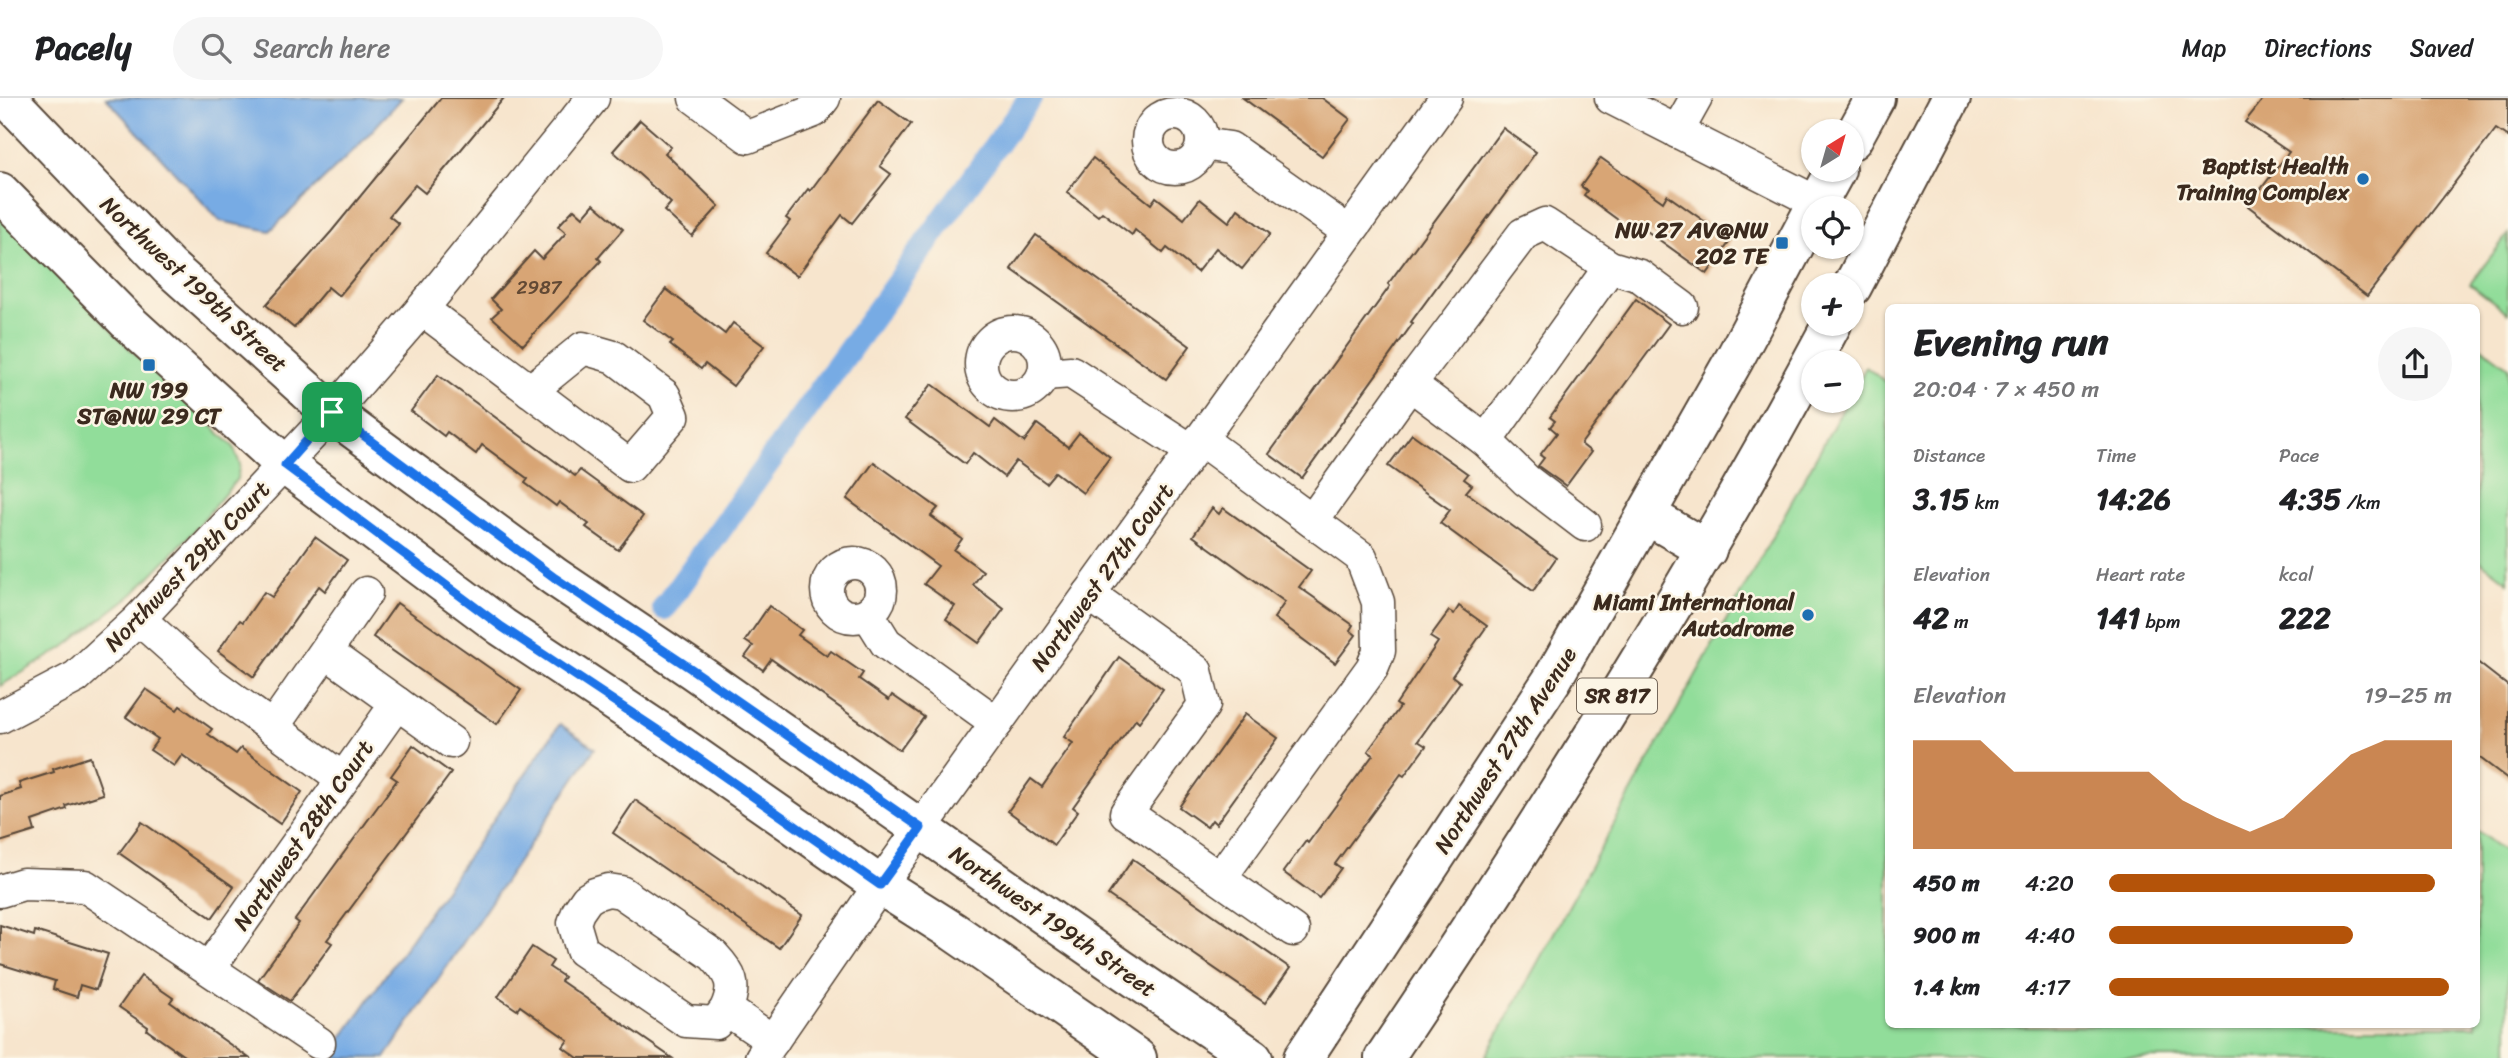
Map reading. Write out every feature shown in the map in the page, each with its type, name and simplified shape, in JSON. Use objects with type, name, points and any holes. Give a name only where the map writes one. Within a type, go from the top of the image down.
[{"type":"main road","name":"Northwest 199th Street","points":[[7,98],[169,267],[332,412],[555,578],[693,670],[1252,1058]]},
{"type":"main road","points":[[1864,119],[1875,98]]},
{"type":"main road","points":[[1859,273],[1951,98]]},
{"type":"main road","points":[[0,192],[130,324],[285,465],[502,627],[1138,1058]]},
{"type":"main road","name":"Northwest 27th Avenue","points":[[1303,1058],[1552,680],[1735,358],[1801,233]]},
{"type":"main road","name":"SR 817","points":[[1384,1058],[1506,876],[1706,550],[1826,336]]},
{"type":"main road","points":[[1647,515],[1706,550]]},
{"type":"street","name":"Northwest 29th Court","points":[[0,718],[76,677],[139,619],[285,465],[422,309],[593,98]]},
{"type":"street","points":[[695,98],[748,138],[814,111],[824,98]]},
{"type":"street","name":"Northwest 27th Court","points":[[767,1049],[880,885],[1446,98]]},
{"type":"street","points":[[1611,98],[1801,199]]},
{"type":"street","points":[[1677,132],[1696,98]]},
{"type":"street","points":[[1202,144],[1230,148],[1349,232]]},
{"type":"street","points":[[1312,521],[1410,384],[1523,234],[1545,224],[1610,267],[1640,276],[1682,307]]},
{"type":"street","points":[[1486,442],[1610,267]]},
{"type":"street","points":[[422,309],[530,391]]},
{"type":"street","points":[[1044,374],[1071,372],[1196,445],[1312,521],[1361,557],[1378,602],[1379,651],[1372,668],[1220,878]]},
{"type":"street","points":[[1410,384],[1486,442],[1526,480],[1585,525]]},
{"type":"street","points":[[272,728],[366,593]]},
{"type":"street","points":[[1089,594],[1196,671],[1205,705],[1126,813],[1293,930]]},
{"type":"street","points":[[867,614],[886,643],[997,723]]},
{"type":"street","points":[[139,619],[202,675],[343,779]]},
{"type":"street","points":[[326,652],[451,743]]},
{"type":"street","name":"Northwest 28th Court","points":[[210,968],[397,703]]},
{"type":"street","points":[[0,891],[23,884],[85,886],[319,1043]]},
{"type":"street","points":[[608,890],[621,892],[713,956],[723,966],[730,978],[733,994],[726,1009],[716,1023],[686,1021],[582,950],[574,923],[578,912],[595,894],[608,890]]},
{"type":"street","points":[[726,1009],[767,1049]]},
{"type":"green space","points":[[0,213],[130,349],[233,446],[240,464],[237,479],[193,532],[133,594],[63,648],[0,686]]},
{"type":"green space","points":[[2508,234],[2508,313],[2470,284]]},
{"type":"green space","points":[[2480,346],[2508,367],[2508,582],[2480,561]]},
{"type":"green space","name":"Miami International Autodrome","points":[[1866,367],[1885,382],[1885,1028],[2480,1028],[2480,833],[2508,854],[2508,1058],[1485,1058],[1840,413],[1864,413]]},
{"type":"water","points":[[106,98],[402,98],[359,145],[270,231],[220,221]]},
{"type":"water","points":[[560,724],[595,748],[385,1058],[328,1058]]},
{"type":"building","points":[[441,98],[504,98],[425,193],[415,185],[389,216],[399,224],[339,296],[328,287],[294,328],[266,305],[331,232]]},
{"type":"building","points":[[1243,98],[1322,98],[1350,119],[1322,156]]},
{"type":"building","name":"Baptist Health Training Complex","points":[[2264,98],[2508,98],[2508,137],[2496,129],[2367,296],[2248,206],[2289,152],[2245,122]]},
{"type":"building","points":[[878,100],[911,124],[880,166],[891,174],[852,223],[842,215],[797,276],[766,253],[790,221],[786,218],[808,189],[810,191]]},
{"type":"building","points":[[640,120],[671,147],[665,153],[719,206],[692,236],[664,211],[671,203],[613,151]]},
{"type":"building","points":[[1503,128],[1536,152],[1411,322],[1413,323],[1302,478],[1269,454],[1390,286],[1388,284]]},
{"type":"building","points":[[1093,158],[1151,204],[1156,197],[1184,219],[1200,199],[1229,222],[1238,209],[1270,234],[1242,269],[1216,248],[1197,272],[1167,248],[1163,253],[1135,230],[1132,235],[1102,212],[1098,216],[1067,192]]},
{"type":"building","points":[[1601,158],[1663,202],[1667,195],[1731,240],[1707,274],[1644,229],[1640,236],[1584,195],[1587,191],[1581,186]]},
{"type":"building","points":[[594,204],[623,229],[598,258],[601,261],[523,345],[492,317],[501,309],[491,299],[534,251],[542,259],[566,233],[558,226],[574,209],[583,217]]},
{"type":"building","points":[[1036,235],[1190,346],[1166,379],[1011,269]]},
{"type":"building","points":[[666,289],[725,334],[733,323],[764,346],[733,386],[705,364],[701,369],[670,345],[673,342],[643,320]]},
{"type":"building","points":[[1636,299],[1669,324],[1581,444],[1591,452],[1566,486],[1538,466],[1544,458],[1540,455],[1557,433],[1550,427],[1555,421],[1550,417]]},
{"type":"building","points":[[438,375],[575,476],[580,470],[643,516],[618,550],[586,527],[589,524],[559,502],[556,506],[525,483],[528,479],[482,445],[476,454],[447,432],[444,436],[411,411]]},
{"type":"building","points":[[932,384],[990,427],[995,420],[1024,442],[1037,424],[1068,447],[1079,433],[1110,457],[1083,493],[1055,472],[1046,483],[1016,461],[1004,477],[973,453],[965,464],[905,419]]},
{"type":"building","points":[[1412,434],[1468,474],[1464,479],[1472,485],[1466,492],[1556,558],[1533,591],[1440,523],[1450,510],[1388,466]]},
{"type":"building","points":[[874,462],[938,508],[931,516],[962,539],[954,550],[983,571],[973,585],[1004,609],[979,643],[946,619],[955,606],[924,584],[938,566],[847,499]]},
{"type":"building","points":[[1212,508],[1219,514],[1223,508],[1311,571],[1299,587],[1353,625],[1350,630],[1356,635],[1335,663],[1274,618],[1285,602],[1193,536]]},
{"type":"building","points":[[315,537],[347,560],[325,591],[319,586],[254,677],[218,651],[264,592],[272,597]]},
{"type":"building","points":[[397,603],[521,690],[497,724],[373,637]]},
{"type":"building","points":[[769,606],[802,630],[798,635],[827,656],[831,651],[863,673],[859,679],[889,700],[892,695],[924,717],[900,750],[771,659],[763,670],[745,657],[753,646],[745,641]]},
{"type":"building","points":[[1459,606],[1487,626],[1452,676],[1460,682],[1418,741],[1426,746],[1404,776],[1401,774],[1335,864],[1341,868],[1319,898],[1283,872],[1306,841],[1308,843],[1373,755],[1368,751],[1400,707],[1396,704],[1438,642],[1430,637],[1449,611],[1454,614]]},
{"type":"building","points":[[1119,657],[1163,689],[1139,722],[1136,719],[1073,807],[1078,811],[1054,845],[1008,811],[1031,779],[1042,787],[1073,743],[1064,737]]},
{"type":"building","points":[[2480,664],[2508,686],[2508,779],[2480,758]]},
{"type":"building","points":[[146,689],[177,710],[180,706],[212,729],[208,734],[236,754],[241,748],[302,792],[280,824],[182,755],[174,766],[150,750],[158,739],[126,717]]},
{"type":"building","points":[[1245,714],[1278,738],[1216,824],[1212,820],[1207,827],[1179,807]]},
{"type":"building","points":[[413,745],[451,773],[327,940],[332,943],[290,1001],[258,980],[299,923],[295,920],[397,780],[391,776]]},
{"type":"building","points":[[90,757],[103,794],[32,821],[35,831],[0,842],[0,796],[21,789],[19,783]]},
{"type":"building","points":[[635,800],[802,915],[779,948],[613,833]]},
{"type":"building","points":[[142,822],[234,887],[212,918],[119,853]]},
{"type":"building","points":[[1133,859],[1290,968],[1265,1003],[1108,895]]},
{"type":"building","points":[[0,925],[34,936],[35,931],[108,954],[96,990],[80,985],[77,997],[53,989],[55,981],[0,964]]},
{"type":"building","points":[[532,947],[553,961],[549,967],[564,977],[561,981],[672,1058],[578,1058],[563,1047],[568,1040],[520,1006],[517,1010],[498,997]]},
{"type":"building","points":[[141,976],[173,998],[170,1002],[249,1058],[187,1058],[147,1030],[148,1027],[119,1007]]},
{"type":"waterway","points":[[664,608],[1030,98]]},
{"type":"place","name":"Baptist Health Training Complex","points":[[2363,179]]},
{"type":"place","name":"NW 27 AV@NW 202 TE","points":[[1782,243]]},
{"type":"place","name":"NW 199 ST@NW 29 CT","points":[[149,365]]},
{"type":"place","name":"Miami International Autodrome","points":[[1808,615]]},
{"type":"route","points":[[332,412],[555,578],[921,828],[880,885],[665,735],[502,627],[285,465],[332,412]]}]
